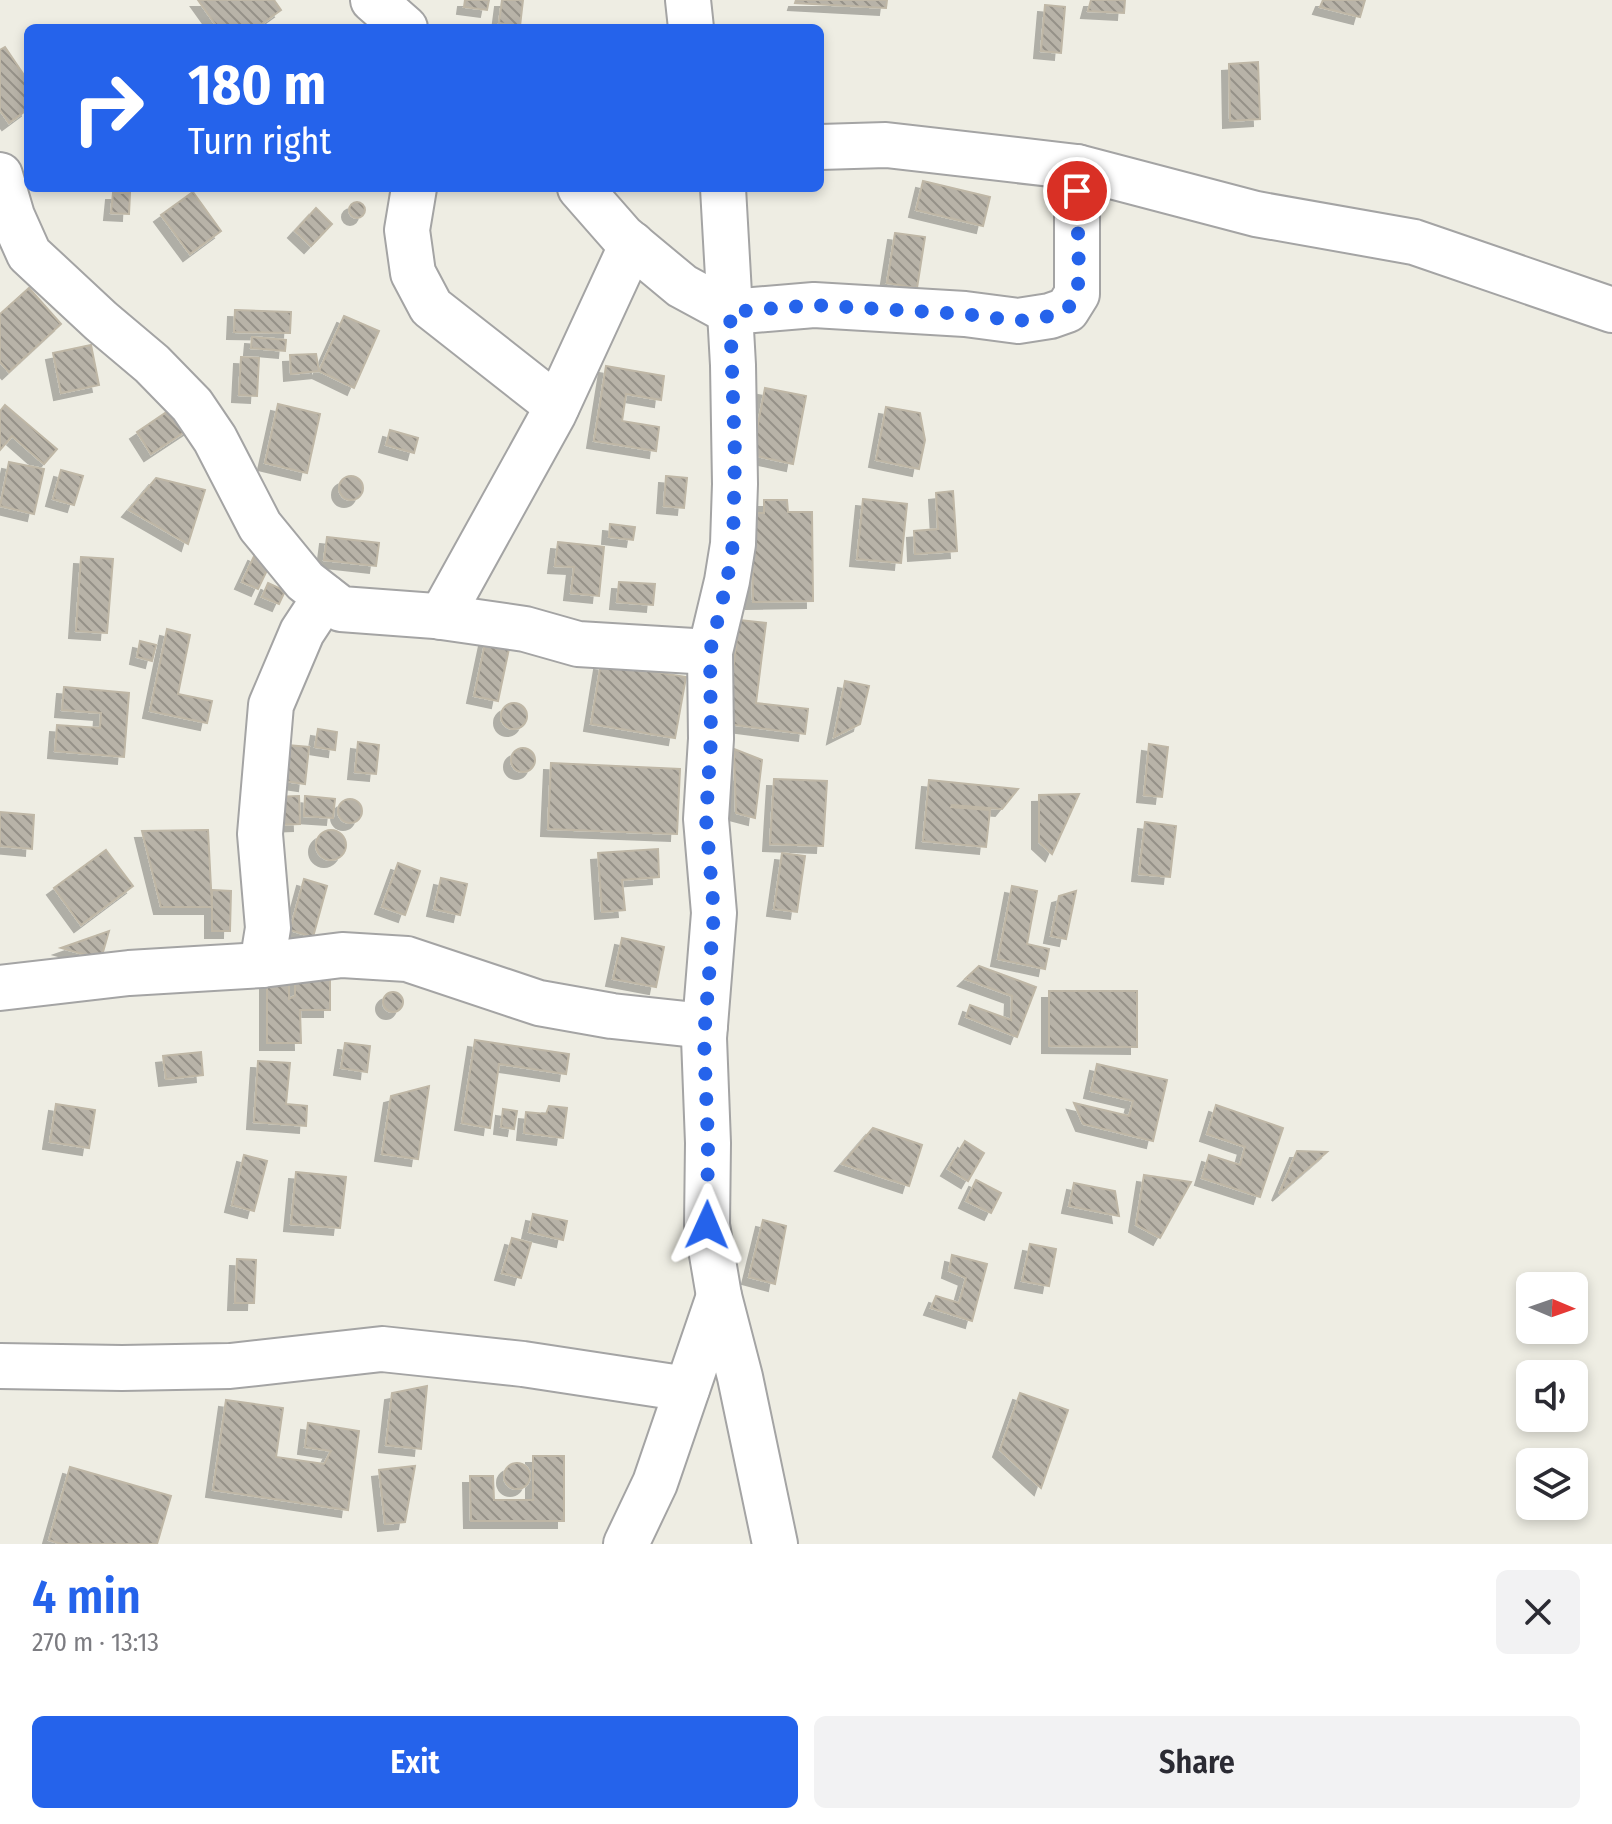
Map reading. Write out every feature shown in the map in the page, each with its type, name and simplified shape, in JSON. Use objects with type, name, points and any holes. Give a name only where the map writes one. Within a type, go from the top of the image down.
[{"type":"street","points":[[373,0],[400,24]]},
{"type":"street","points":[[688,0],[691,24]]},
{"type":"street","points":[[824,147],[886,145],[1077,167],[1256,214],[1414,242],[1612,310]]},
{"type":"street","points":[[584,192],[632,244],[682,286],[730,312],[814,305],[965,314],[1018,321],[1067,310],[1077,294],[1077,167]]},
{"type":"street","points":[[0,175],[6,222],[29,254],[152,364],[192,405],[215,439],[260,526],[305,581],[341,609],[441,617],[525,629],[578,644],[710,652]]},
{"type":"street","points":[[413,192],[407,230],[413,273],[431,307],[557,406]]},
{"type":"street","points":[[723,192],[735,455],[733,544],[710,652],[711,739],[706,819],[714,913],[705,1026],[707,1225],[719,1296],[740,1377],[775,1544]]},
{"type":"street","points":[[441,617],[557,406],[632,244]]},
{"type":"street","points":[[262,965],[268,928],[260,834],[271,705],[302,632],[325,597]]},
{"type":"street","points":[[0,988],[129,973],[262,965],[342,955],[407,959],[539,1003],[612,1016],[705,1026]]},
{"type":"street","points":[[626,1544],[655,1483],[719,1296]]},
{"type":"street","points":[[0,1366],[230,1366],[382,1349],[523,1364],[687,1389]]},
{"type":"building","points":[[198,0],[274,0],[281,10],[262,24],[215,24]]},
{"type":"building","points":[[465,0],[489,0],[487,10],[464,7]]},
{"type":"building","points":[[502,0],[523,0],[520,24],[499,23]]},
{"type":"building","points":[[796,0],[887,0],[886,8],[795,3]]},
{"type":"building","points":[[1091,0],[1125,0],[1124,13],[1088,11]]},
{"type":"building","points":[[1323,0],[1365,0],[1360,17],[1320,7]]},
{"type":"building","points":[[1045,5],[1065,7],[1061,53],[1041,51]]},
{"type":"building","points":[[5,47],[24,75],[24,112],[9,123],[0,110],[0,50]]},
{"type":"building","points":[[1258,62],[1260,119],[1230,121],[1229,64]]},
{"type":"building","points":[[923,181],[990,197],[983,226],[916,210]]},
{"type":"building","points":[[193,192],[221,231],[190,254],[161,215]]},
{"type":"building","points":[[113,193],[130,193],[129,214],[111,213]]},
{"type":"building","points":[[357,202],[365,210],[357,218],[349,210]]},
{"type":"building","points":[[316,208],[332,224],[311,246],[295,231]]},
{"type":"building","points":[[895,233],[925,237],[917,288],[887,283]]},
{"type":"building","points":[[29,288],[61,324],[9,372],[0,362],[0,314]]},
{"type":"building","points":[[235,310],[291,312],[290,333],[234,332]]},
{"type":"building","points":[[344,316],[379,331],[354,388],[319,371]]},
{"type":"building","points":[[252,337],[286,340],[285,351],[251,348]]},
{"type":"building","points":[[91,345],[99,385],[61,393],[53,353]]},
{"type":"building","points":[[316,354],[319,371],[291,374],[290,355]]},
{"type":"building","points":[[241,357],[259,358],[257,396],[239,395]]},
{"type":"building","points":[[606,366],[664,376],[661,400],[626,394],[622,421],[659,427],[656,451],[594,441]]},
{"type":"building","points":[[765,388],[806,396],[793,464],[752,455]]},
{"type":"building","points":[[278,404],[320,414],[307,473],[265,463]]},
{"type":"building","points":[[5,405],[57,449],[44,464],[12,436],[0,450],[0,411]]},
{"type":"building","points":[[177,405],[192,427],[151,454],[137,432]]},
{"type":"building","points":[[886,407],[920,413],[925,440],[919,469],[876,460]]},
{"type":"building","points":[[390,430],[418,438],[414,453],[386,445]]},
{"type":"building","points":[[9,462],[44,469],[34,514],[0,506]]},
{"type":"building","points":[[61,470],[83,476],[74,505],[53,499]]},
{"type":"building","points":[[351,476],[359,480],[363,488],[359,496],[351,500],[343,496],[339,488],[343,480]]},
{"type":"building","points":[[666,476],[687,478],[684,508],[664,506]]},
{"type":"building","points":[[156,478],[205,490],[188,544],[129,510]]},
{"type":"building","points":[[953,491],[957,551],[915,554],[914,531],[938,529],[936,493]]},
{"type":"building","points":[[863,499],[907,504],[901,563],[857,559]]},
{"type":"building","points":[[764,500],[787,500],[788,512],[812,512],[813,601],[753,602],[752,513],[764,513]]},
{"type":"building","points":[[610,524],[635,527],[633,540],[609,537]]},
{"type":"building","points":[[327,537],[379,543],[376,566],[324,560]]},
{"type":"building","points":[[558,542],[604,547],[599,596],[571,593],[574,567],[555,566]]},
{"type":"building","points":[[255,554],[271,562],[258,589],[242,582]]},
{"type":"building","points":[[81,557],[113,559],[107,633],[76,631]]},
{"type":"building","points":[[619,582],[655,584],[653,605],[617,602]]},
{"type":"building","points":[[268,583],[285,591],[279,604],[262,597]]},
{"type":"building","points":[[739,620],[766,623],[756,703],[808,709],[805,734],[727,724]]},
{"type":"building","points":[[167,629],[190,635],[178,694],[212,701],[207,723],[150,711]]},
{"type":"building","points":[[486,639],[510,644],[498,701],[474,696]]},
{"type":"building","points":[[140,641],[156,645],[152,661],[137,657]]},
{"type":"building","points":[[601,663],[686,677],[675,738],[591,724]]},
{"type":"building","points":[[845,681],[869,686],[860,724],[834,737]]},
{"type":"building","points":[[64,687],[129,693],[124,757],[55,751],[57,725],[100,728],[101,713],[62,710]]},
{"type":"building","points":[[514,703],[523,707],[527,716],[523,725],[514,729],[505,725],[501,716],[505,707]]},
{"type":"building","points":[[318,729],[337,732],[335,750],[315,747]]},
{"type":"building","points":[[358,742],[379,745],[376,774],[355,772]]},
{"type":"building","points":[[1149,744],[1168,747],[1162,797],[1144,795]]},
{"type":"building","points":[[287,745],[309,747],[305,784],[284,781]]},
{"type":"building","points":[[523,748],[532,751],[535,760],[532,769],[523,772],[514,769],[511,760],[514,751]]},
{"type":"building","points":[[734,749],[762,760],[755,818],[736,813]]},
{"type":"building","points":[[551,763],[680,769],[677,834],[548,829]]},
{"type":"building","points":[[774,779],[827,781],[823,846],[770,844]]},
{"type":"building","points":[[929,780],[1018,789],[1002,809],[952,805],[990,810],[986,847],[923,841]]},
{"type":"building","points":[[1079,794],[1052,854],[1039,842],[1039,795]]},
{"type":"building","points":[[299,796],[300,824],[273,825],[272,797]]},
{"type":"building","points":[[305,796],[335,799],[333,818],[304,816]]},
{"type":"building","points":[[350,799],[359,802],[362,811],[359,820],[350,823],[341,820],[338,811],[341,802]]},
{"type":"building","points":[[0,812],[34,815],[32,849],[0,846]]},
{"type":"building","points":[[1145,822],[1176,826],[1170,877],[1139,874]]},
{"type":"building","points":[[208,830],[212,907],[161,907],[142,831]]},
{"type":"building","points":[[331,830],[342,834],[346,845],[342,856],[331,860],[320,856],[316,845],[320,834]]},
{"type":"building","points":[[658,849],[659,877],[622,880],[625,910],[602,912],[598,853]]},
{"type":"building","points":[[106,850],[133,886],[81,925],[54,888]]},
{"type":"building","points":[[782,853],[805,856],[797,912],[774,909]]},
{"type":"building","points":[[398,863],[420,871],[405,915],[382,907]]},
{"type":"building","points":[[441,878],[467,884],[460,915],[434,909]]},
{"type":"building","points":[[304,879],[327,886],[313,937],[290,930]]},
{"type":"building","points":[[1012,886],[1037,891],[1027,944],[1049,949],[1045,969],[998,959]]},
{"type":"building","points":[[212,890],[231,891],[230,931],[212,931]]},
{"type":"building","points":[[1076,891],[1066,939],[1051,936],[1059,896]]},
{"type":"building","points":[[109,931],[101,959],[61,948]]},
{"type":"building","points":[[622,938],[664,947],[656,987],[613,979]]},
{"type":"building","points":[[979,966],[1036,987],[1017,1037],[966,1017],[970,1005],[1011,1020],[1012,996],[965,979]]},
{"type":"building","points":[[295,978],[330,978],[330,1010],[300,1010],[301,1043],[267,1043],[267,980],[289,981],[289,999],[295,996]]},
{"type":"building","points":[[1049,991],[1137,991],[1137,1047],[1049,1046]]},
{"type":"building","points":[[389,992],[397,992],[403,1002],[397,1012],[389,1012],[383,1006],[383,998]]},
{"type":"building","points":[[475,1040],[569,1054],[566,1074],[499,1064],[490,1128],[462,1123]]},
{"type":"building","points":[[345,1043],[370,1046],[367,1072],[341,1068]]},
{"type":"building","points":[[201,1052],[203,1075],[166,1079],[163,1056]]},
{"type":"building","points":[[258,1061],[290,1063],[286,1104],[307,1106],[306,1126],[254,1122]]},
{"type":"building","points":[[1097,1064],[1167,1080],[1153,1141],[1083,1124],[1074,1103],[1129,1116],[1133,1101],[1091,1091]]},
{"type":"building","points":[[429,1086],[418,1159],[382,1154],[391,1096]]},
{"type":"building","points":[[56,1104],[95,1110],[89,1148],[50,1142]]},
{"type":"building","points":[[1216,1105],[1283,1128],[1260,1197],[1202,1178],[1209,1155],[1240,1165],[1245,1147],[1207,1134]]},
{"type":"building","points":[[549,1106],[567,1108],[563,1138],[524,1133],[526,1112],[546,1114]]},
{"type":"building","points":[[503,1109],[517,1111],[514,1129],[501,1127]]},
{"type":"building","points":[[873,1128],[922,1145],[909,1186],[842,1164]]},
{"type":"building","points":[[965,1141],[984,1153],[968,1181],[948,1169]]},
{"type":"building","points":[[1297,1151],[1327,1152],[1279,1194]]},
{"type":"building","points":[[244,1155],[267,1161],[254,1211],[232,1205]]},
{"type":"building","points":[[296,1172],[346,1177],[340,1228],[291,1224]]},
{"type":"building","points":[[1144,1175],[1191,1182],[1160,1238],[1136,1225]]},
{"type":"building","points":[[976,1180],[1001,1193],[991,1213],[966,1201]]},
{"type":"building","points":[[1074,1183],[1115,1191],[1119,1216],[1069,1206]]},
{"type":"building","points":[[533,1214],[567,1221],[563,1240],[529,1232]]},
{"type":"building","points":[[763,1220],[786,1226],[775,1284],[749,1277]]},
{"type":"building","points":[[512,1238],[531,1243],[521,1278],[502,1273]]},
{"type":"building","points":[[1030,1244],[1056,1249],[1049,1286],[1022,1281]]},
{"type":"building","points":[[952,1255],[987,1264],[972,1321],[931,1308],[936,1296],[959,1303],[966,1278],[949,1271]]},
{"type":"building","points":[[237,1259],[256,1260],[254,1303],[235,1303]]},
{"type":"building","points":[[427,1386],[421,1449],[386,1445],[392,1393]]},
{"type":"building","points":[[1020,1393],[1068,1410],[1041,1488],[1000,1450]]},
{"type":"building","points":[[226,1400],[283,1408],[276,1457],[324,1464],[331,1451],[305,1447],[308,1423],[359,1431],[348,1510],[213,1490]]},
{"type":"building","points":[[533,1456],[564,1456],[564,1521],[471,1521],[470,1476],[493,1476],[494,1500],[533,1500]]},
{"type":"building","points":[[517,1463],[526,1467],[530,1476],[526,1485],[517,1489],[508,1485],[504,1476],[508,1467]]},
{"type":"building","points":[[415,1466],[405,1522],[385,1524],[379,1470]]},
{"type":"building","points":[[70,1467],[171,1496],[157,1544],[61,1544],[49,1540]]},
{"type":"route","points":[[707,1225],[704,1038],[714,913],[706,819],[711,739],[710,652],[733,544],[735,455],[730,312],[814,305],[965,314],[1018,321],[1050,316],[1067,310],[1077,294],[1077,191]]}]
